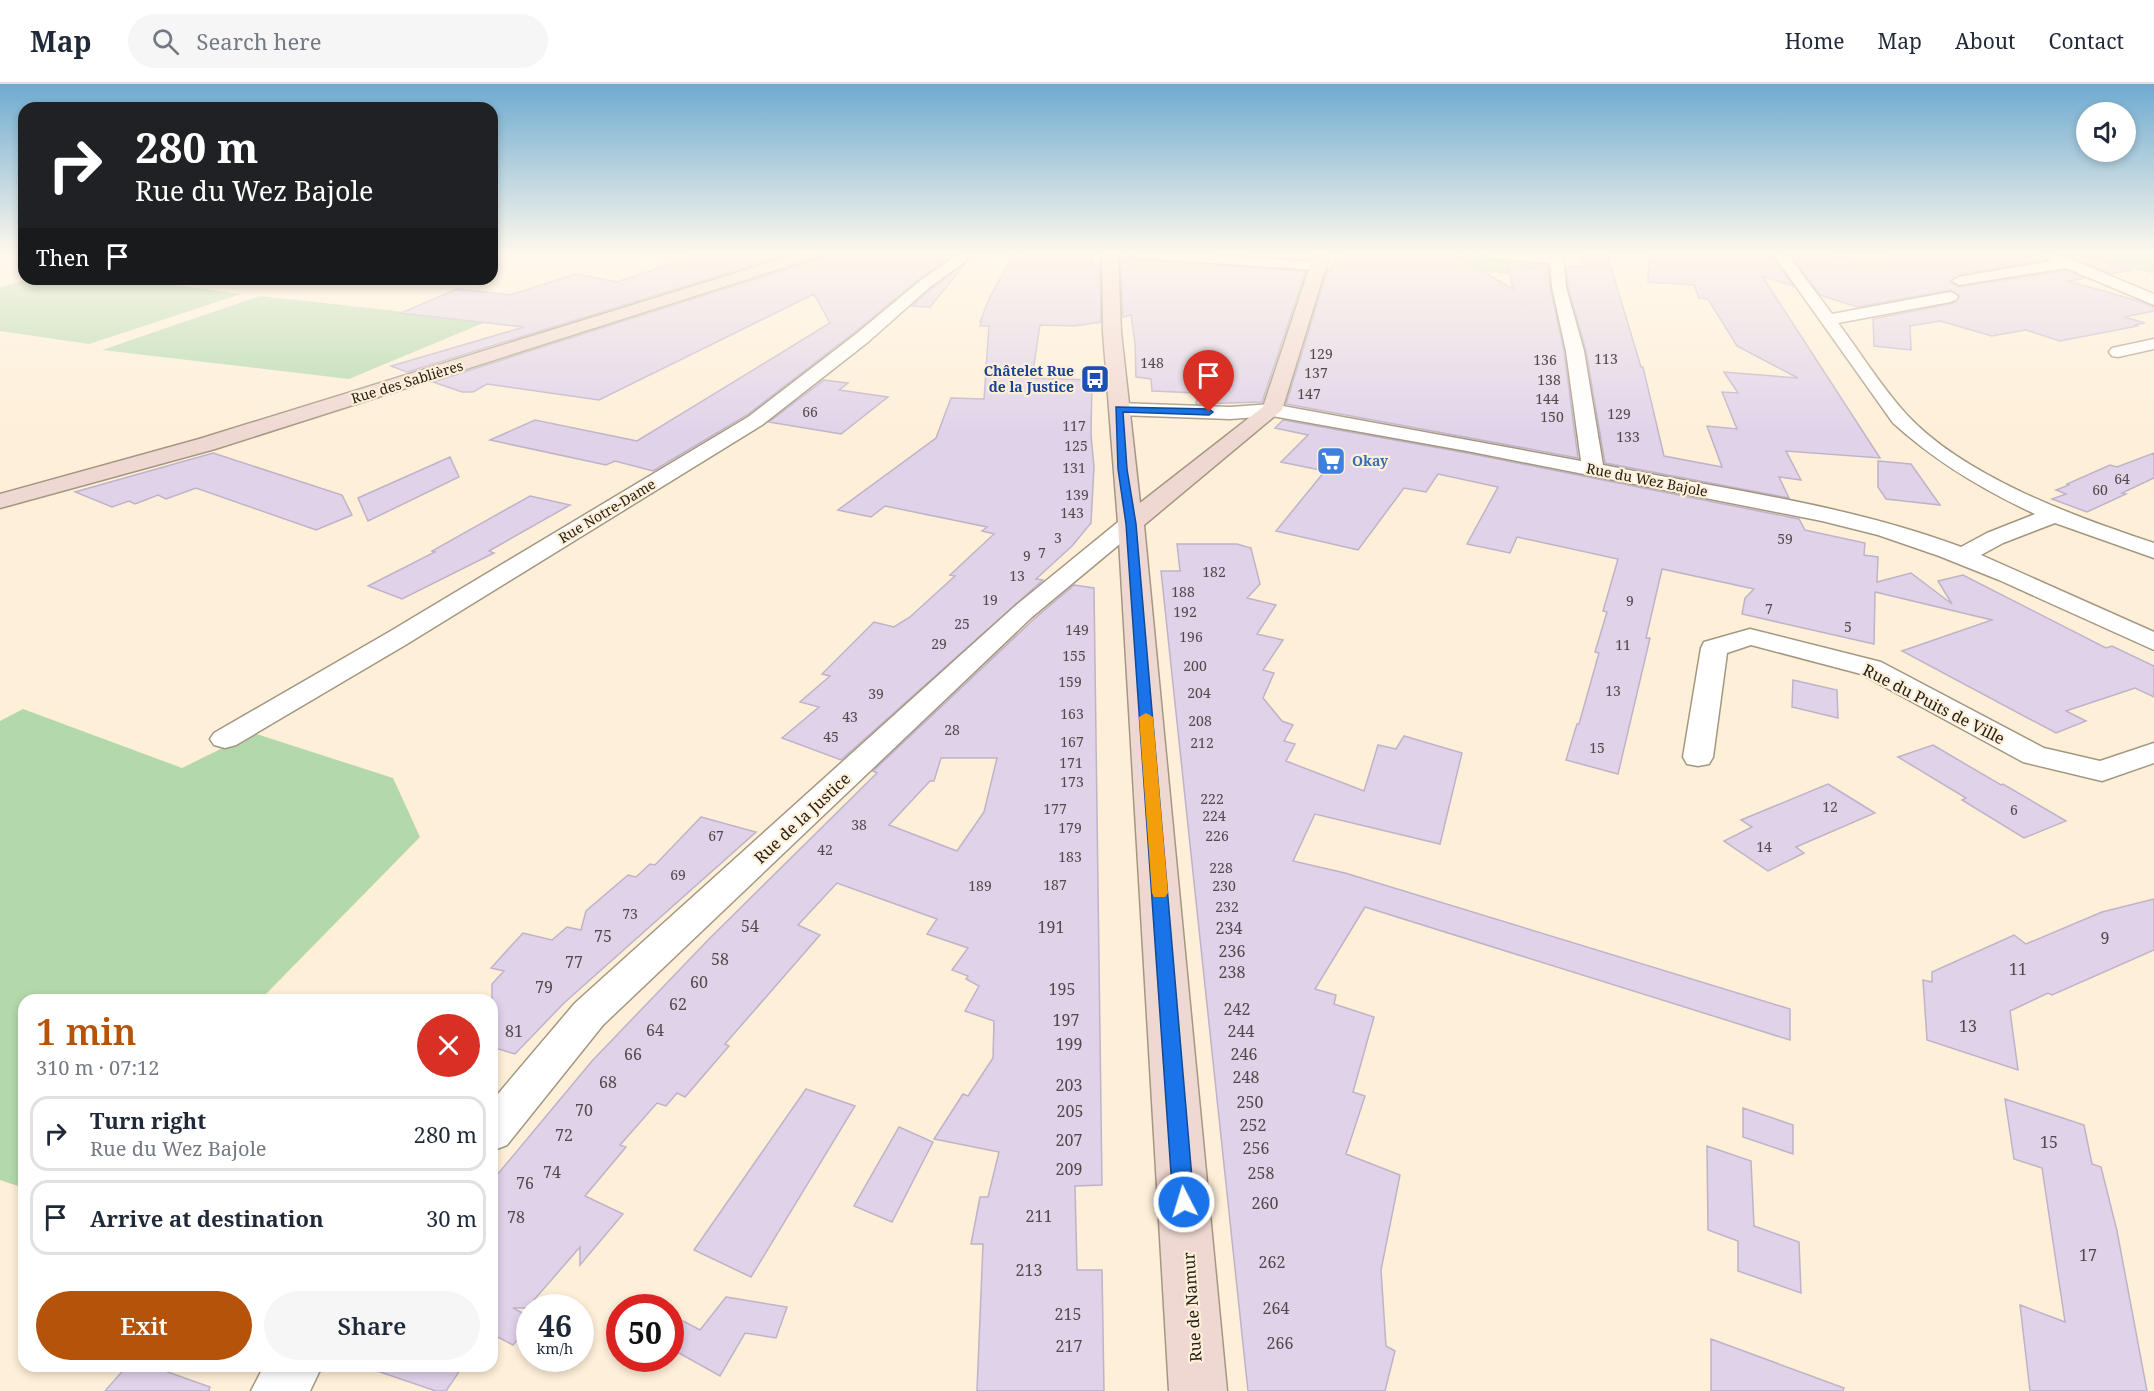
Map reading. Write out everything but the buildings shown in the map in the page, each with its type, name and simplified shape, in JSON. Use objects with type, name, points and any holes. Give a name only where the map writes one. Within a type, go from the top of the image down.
[{"type":"main road","name":"Rue des Sablières","points":[[0,501],[207,444],[618,315]]},
{"type":"main road","name":"Rue de Namur","points":[[1110,315],[1123,469],[1131,524],[1198,1391]]},
{"type":"main road","points":[[1131,524],[1237,435],[1272,410],[1302,315]]},
{"type":"street","name":"Rue Notre-Dame","points":[[225,739],[398,638],[755,422],[889,315]]},
{"type":"street","points":[[1566,315],[1575,351],[1593,469]]},
{"type":"street","points":[[1824,315],[1900,418],[1914,433],[1969,470],[2056,514],[2154,551]]},
{"type":"street","points":[[1828,320],[1855,315]]},
{"type":"street","points":[[2118,352],[2154,344]]},
{"type":"street","name":"Rue du Wez Bajole","points":[[1119,409],[1230,413],[1272,410],[1593,469],[1832,517],[1915,539],[1963,556],[2024,581],[2154,642]]},
{"type":"street","points":[[1963,556],[1995,538],[2056,514]]},
{"type":"street","name":"Rue de la Justice","points":[[498,1125],[589,1014],[1023,612],[1131,524]]},
{"type":"street","points":[[2127,542],[2154,529]]},
{"type":"street","name":"Rue du Puits de Ville","points":[[1698,757],[1714,648],[1750,637],[1871,668],[2034,755],[2102,771],[2154,752]]},
{"type":"street","points":[[277,1391],[292,1372]]},
{"type":"green space","points":[[0,315],[177,315],[89,344],[0,331]]},
{"type":"green space","points":[[204,315],[433,315],[488,321],[349,379],[102,350]]},
{"type":"green space","points":[[23,709],[182,768],[253,733],[393,778],[420,837],[266,994],[18,994],[18,1186],[0,1180],[0,721]]},
{"type":"slow traffic","points":[[1146,717],[1160,893]]},
{"type":"place","name":"Châtelet Rue de la Justice","points":[[1095,379]]},
{"type":"place","name":"Okay","points":[[1331,461]]},
{"type":"route","points":[[1184,1202],[1131,524],[1123,469],[1119,409],[1209,412]]}]
